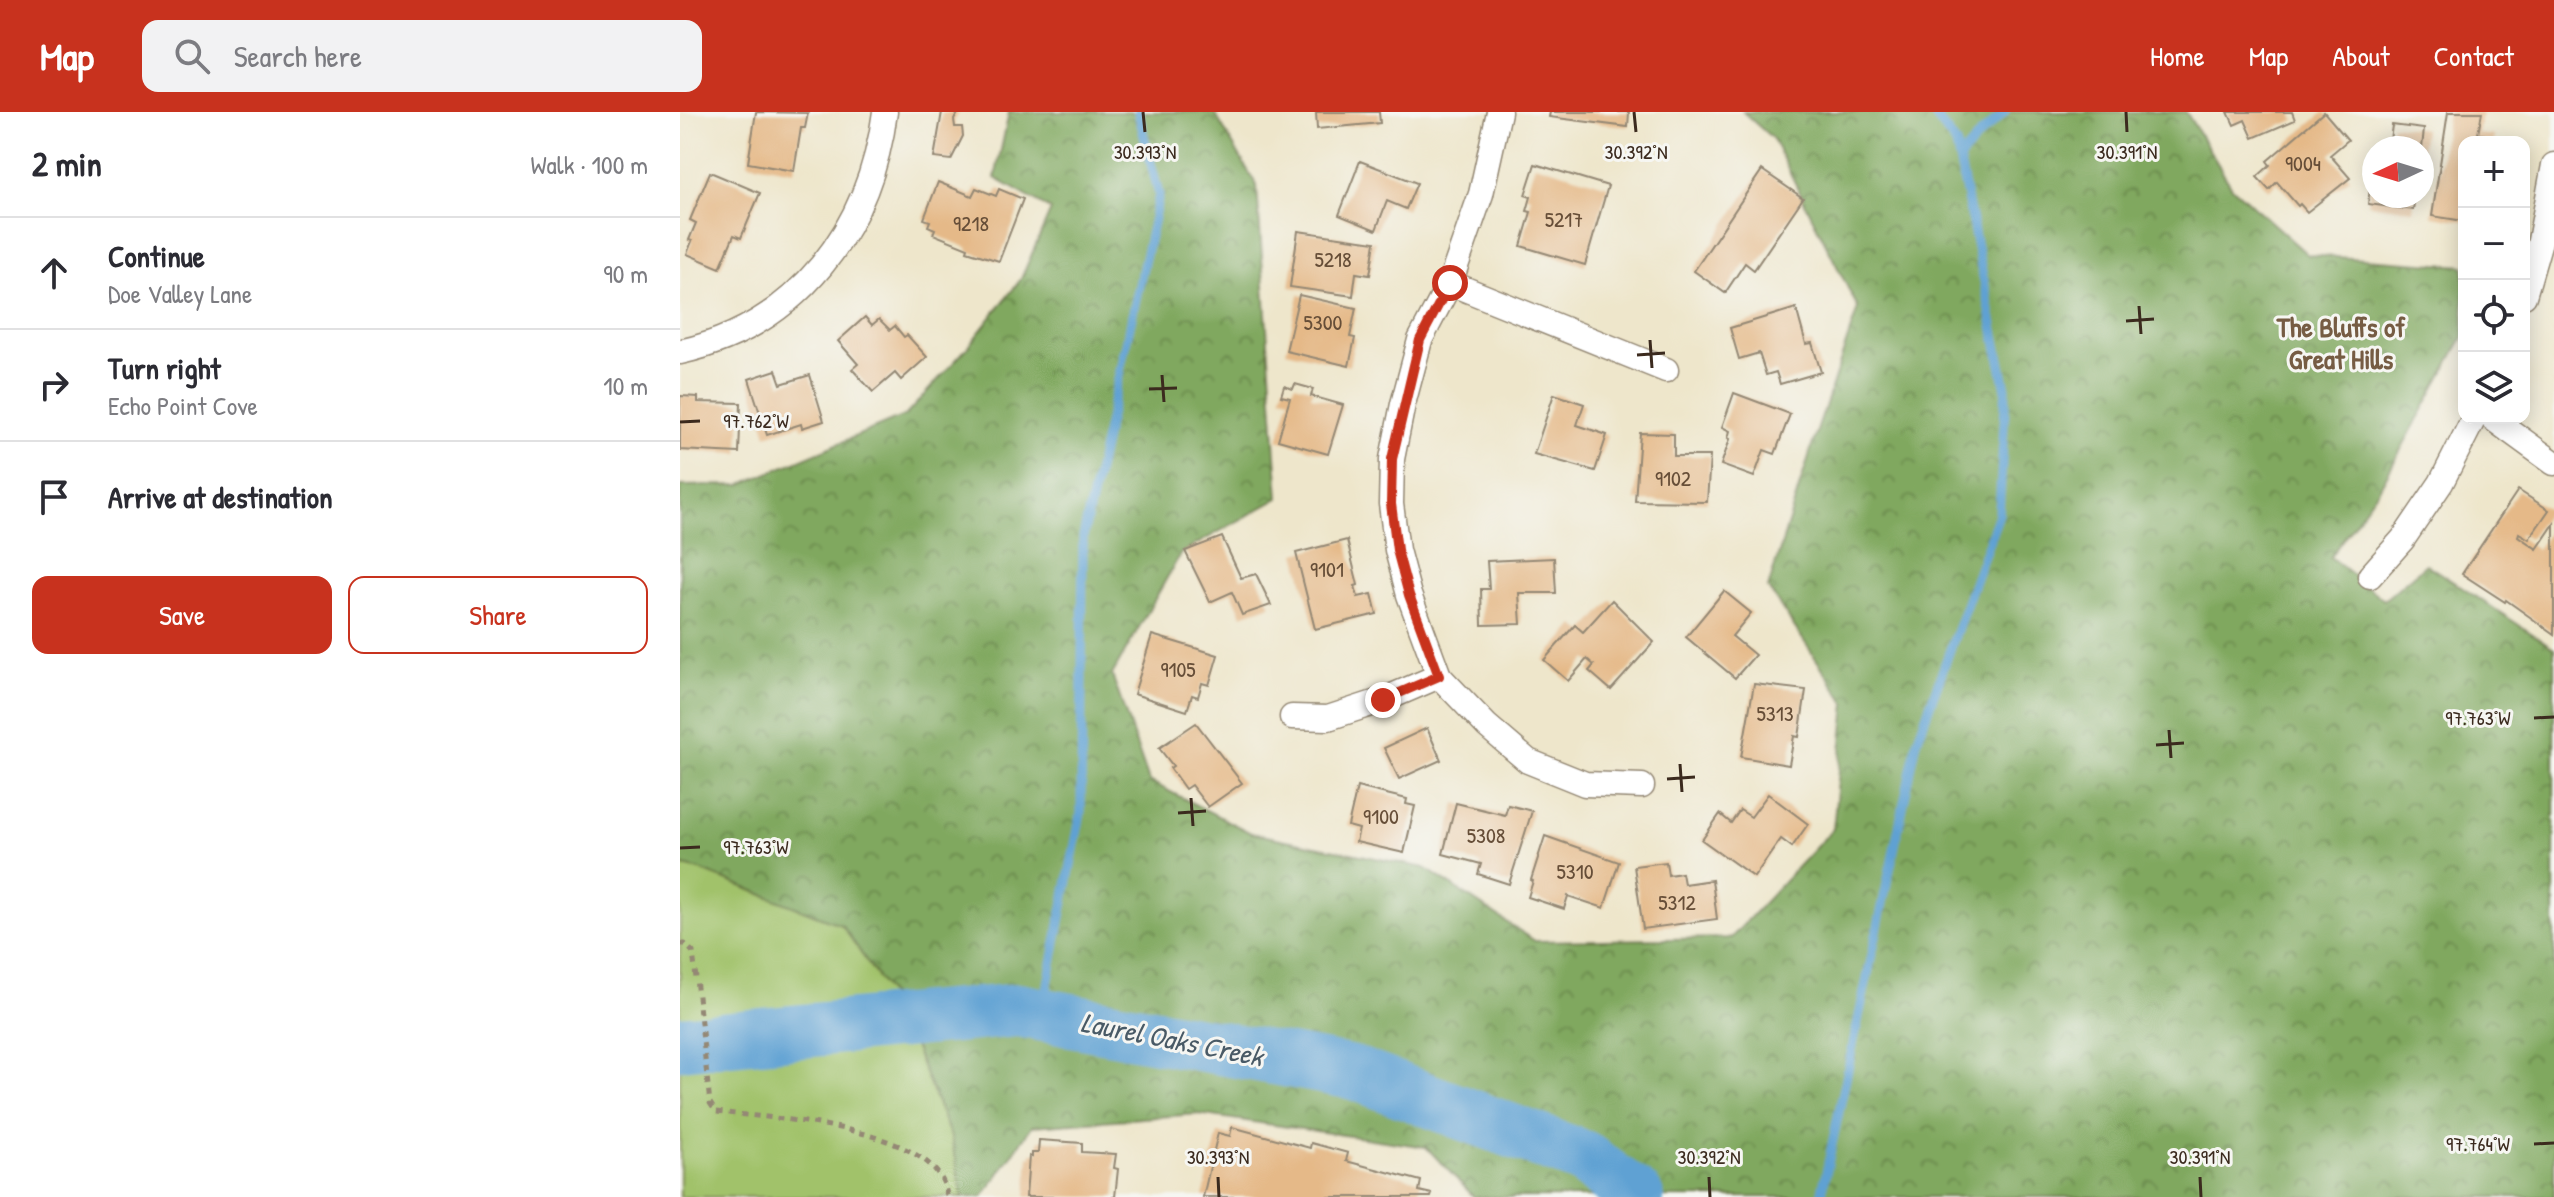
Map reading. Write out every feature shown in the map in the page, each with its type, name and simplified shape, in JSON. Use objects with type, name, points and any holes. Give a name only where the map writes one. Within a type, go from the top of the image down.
[{"type":"street","points":[[680,352],[736,332],[777,311],[818,272],[844,234],[868,189],[881,142],[885,112]]},
{"type":"street","points":[[1499,112],[1481,194],[1450,283],[1420,340],[1392,459],[1391,504],[1397,550],[1409,595],[1439,676],[1487,726],[1528,761],[1585,784],[1642,786]]},
{"type":"street","points":[[2530,282],[2547,244],[2554,165]]},
{"type":"street","points":[[1450,283],[1666,370]]},
{"type":"street","points":[[2370,576],[2403,539],[2433,494],[2471,424]]},
{"type":"street","points":[[2500,424],[2554,463]]},
{"type":"street","points":[[1292,717],[1328,718],[1383,700],[1439,676]]},
{"type":"path","points":[[680,944],[685,944],[693,952],[710,1103],[716,1112],[843,1127],[909,1150],[932,1167],[946,1187],[947,1197]]},
{"type":"green space","points":[[1009,112],[1214,112],[1257,186],[1279,498],[1181,553],[1112,675],[1149,781],[1251,833],[1425,868],[1535,941],[1731,938],[1833,829],[1846,703],[1768,588],[1858,308],[1773,139],[1743,112],[2186,112],[2232,187],[2308,255],[2458,266],[2458,347],[2379,489],[2330,557],[2384,600],[2426,564],[2554,648],[2554,1197],[1474,1197],[1426,1147],[1198,1114],[1032,1126],[983,1197],[963,1197],[951,1137],[899,1009],[842,925],[680,865],[680,486],[740,485],[906,415],[966,349],[1021,279],[1051,210],[995,178]]},
{"type":"green space","points":[[680,865],[842,925],[899,1009],[951,1137],[963,1197],[680,1197]]},
{"type":"building","points":[[756,112],[808,113],[805,128],[801,128],[794,171],[748,163]]},
{"type":"building","points":[[942,112],[959,112],[954,120],[955,127],[962,127],[963,136],[951,160],[934,158]]},
{"type":"building","points":[[1316,112],[1379,112],[1380,123],[1317,129]]},
{"type":"building","points":[[1550,112],[1629,112],[1628,127],[1549,117]]},
{"type":"building","points":[[2228,112],[2292,112],[2295,120],[2253,138],[2245,120],[2234,125]]},
{"type":"building","points":[[2324,112],[2348,140],[2330,155],[2350,178],[2307,212],[2277,182],[2269,190],[2257,177],[2270,165],[2267,161]]},
{"type":"building","points":[[2448,112],[2482,112],[2478,134],[2494,136],[2458,136],[2458,220],[2432,216]]},
{"type":"building","points":[[2392,125],[2424,129],[2423,136],[2391,136]]},
{"type":"building","points":[[1360,161],[1417,183],[1406,209],[1387,201],[1376,230],[1339,215]]},
{"type":"building","points":[[1535,164],[1608,186],[1585,265],[1521,246],[1531,212],[1527,211],[1531,197],[1525,195]]},
{"type":"building","points":[[1762,170],[1803,198],[1754,270],[1745,263],[1725,293],[1694,271]]},
{"type":"building","points":[[710,172],[760,193],[741,238],[734,235],[720,268],[687,254],[696,223],[690,220]]},
{"type":"building","points":[[938,182],[972,196],[976,188],[996,196],[999,189],[1023,199],[999,261],[967,251],[968,248],[933,234],[935,229],[928,226],[930,221],[924,219]]},
{"type":"building","points":[[1298,231],[1375,242],[1370,275],[1356,273],[1353,296],[1290,287]]},
{"type":"building","points":[[1299,295],[1356,308],[1350,337],[1355,338],[1349,366],[1286,351]]},
{"type":"building","points":[[1796,308],[1806,344],[1812,343],[1821,372],[1780,384],[1776,372],[1766,375],[1759,353],[1739,359],[1730,328]]},
{"type":"building","points":[[865,317],[872,325],[879,319],[890,330],[895,326],[927,357],[901,380],[895,373],[873,392],[852,369],[858,364],[838,341]]},
{"type":"building","points":[[776,370],[781,384],[810,375],[824,421],[802,428],[801,424],[767,435],[749,379]]},
{"type":"building","points":[[1295,384],[1313,389],[1311,396],[1343,405],[1328,454],[1278,440],[1290,398],[1281,396],[1284,386],[1293,389]]},
{"type":"building","points":[[1734,393],[1790,414],[1775,454],[1764,450],[1754,477],[1721,465],[1730,439],[1730,431],[1722,427]]},
{"type":"building","points":[[1554,394],[1584,404],[1577,425],[1607,435],[1595,471],[1534,454]]},
{"type":"building","points":[[680,396],[698,397],[698,402],[741,403],[739,453],[680,450]]},
{"type":"building","points":[[1640,433],[1674,434],[1674,456],[1710,456],[1707,502],[1635,501]]},
{"type":"building","points":[[2518,490],[2549,510],[2529,539],[2519,533],[2518,536],[2537,549],[2554,524],[2554,634],[2462,574]]},
{"type":"building","points":[[1222,537],[1241,578],[1256,574],[1271,605],[1242,615],[1232,592],[1210,602],[1185,551]]},
{"type":"building","points":[[1347,540],[1358,597],[1372,594],[1377,614],[1315,629],[1296,553]]},
{"type":"building","points":[[1554,558],[1556,593],[1519,593],[1521,624],[1482,625],[1481,589],[1489,589],[1487,561]]},
{"type":"building","points":[[1724,591],[1751,613],[1732,636],[1755,655],[1735,678],[1686,637]]},
{"type":"building","points":[[1612,600],[1654,642],[1611,690],[1589,671],[1594,665],[1587,659],[1568,681],[1544,660],[1575,625],[1583,632]]},
{"type":"building","points":[[1152,635],[1218,655],[1209,685],[1202,683],[1198,697],[1192,695],[1187,711],[1134,694]]},
{"type":"building","points":[[1754,684],[1806,690],[1799,737],[1794,736],[1789,765],[1741,757]]},
{"type":"building","points":[[1196,723],[1242,783],[1208,807],[1191,785],[1185,789],[1159,748]]},
{"type":"building","points":[[1427,728],[1441,760],[1399,779],[1384,748]]},
{"type":"building","points":[[1357,787],[1407,799],[1406,804],[1415,806],[1404,853],[1356,842],[1359,829],[1348,826]]},
{"type":"building","points":[[1768,794],[1808,824],[1792,847],[1781,839],[1754,877],[1702,840],[1720,814],[1731,823],[1740,810],[1751,817]]},
{"type":"building","points":[[1456,803],[1505,815],[1508,805],[1532,811],[1509,884],[1478,874],[1481,864],[1443,854]]},
{"type":"building","points":[[1545,836],[1619,862],[1604,908],[1568,896],[1564,909],[1528,897]]},
{"type":"building","points":[[1666,862],[1668,875],[1682,873],[1684,884],[1712,880],[1717,919],[1643,929],[1634,866]]},
{"type":"building","points":[[1232,1127],[1310,1148],[1311,1143],[1348,1153],[1346,1161],[1421,1181],[1419,1191],[1432,1194],[1431,1197],[1203,1197],[1218,1133],[1230,1136]]},
{"type":"building","points":[[1039,1140],[1082,1143],[1082,1152],[1116,1154],[1115,1197],[1026,1197],[1029,1156],[1038,1153]]},
{"type":"waterway","points":[[1042,1015],[1081,813],[1083,537],[1159,195],[1138,112]]},
{"type":"waterway","points":[[1821,1197],[1917,741],[1999,514],[2006,389],[1956,144],[1932,112]]},
{"type":"waterway","points":[[1959,159],[2005,112]]},
{"type":"waterway","name":"Laurel Oaks Creek","points":[[680,1043],[1018,1010],[1354,1073],[1583,1157],[1637,1197]]},
{"type":"district","name":"The Bluffs of Great Hills","points":[[2341,343]]},
{"type":"route","points":[[1383,700],[1439,676],[1409,595],[1397,550],[1391,504],[1392,459],[1420,340],[1450,283]]}]
